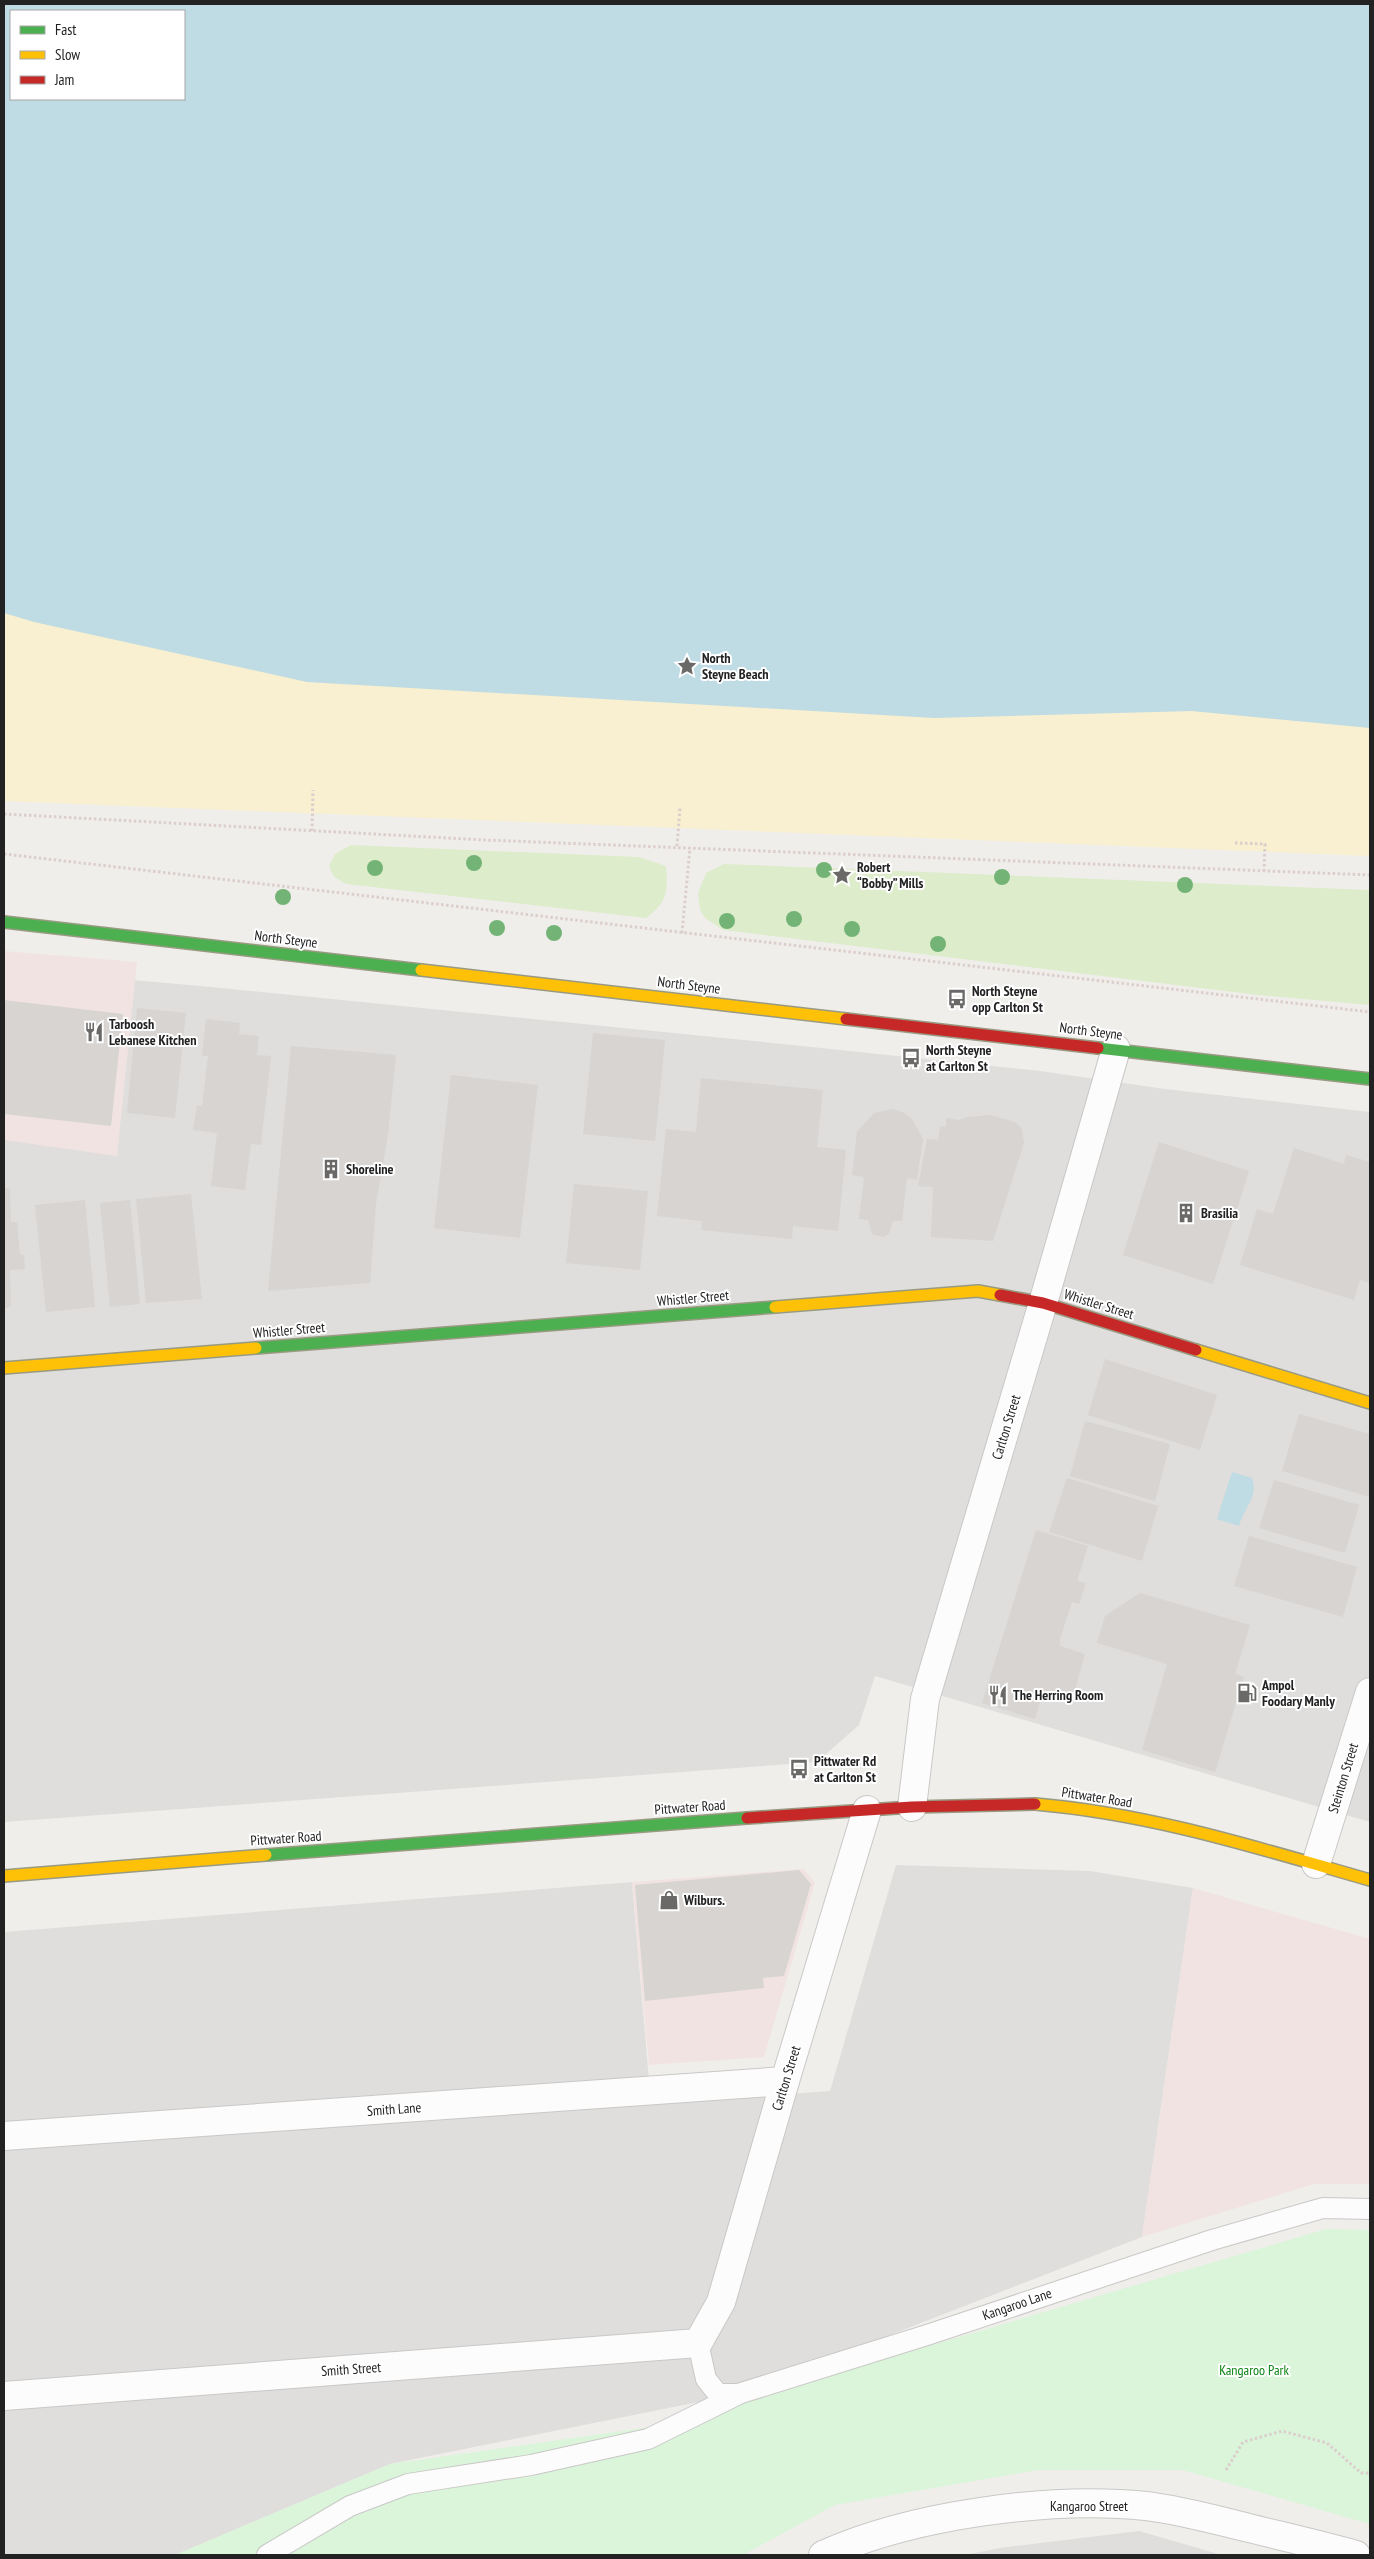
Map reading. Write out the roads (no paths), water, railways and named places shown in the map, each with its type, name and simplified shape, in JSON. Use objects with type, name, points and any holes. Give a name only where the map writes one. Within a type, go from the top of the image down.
[{"type":"main road","name":"North Steyne","points":[[4,922],[1370,1079]]},
{"type":"main road","name":"Whistler Street","points":[[4,1368],[978,1291],[1044,1303],[1370,1403]]},
{"type":"main road","name":"Pittwater Road","points":[[4,1876],[867,1810],[1030,1804],[1089,1809],[1192,1829],[1370,1880]]},
{"type":"street","name":"Carlton Street","points":[[912,1807],[925,1699],[1044,1303],[1116,1049]]},
{"type":"street","name":"Steinton Street","points":[[1316,1864],[1370,1692]]},
{"type":"street","name":"Carlton Street","points":[[698,2343],[721,2302],[785,2081],[867,1810]]},
{"type":"street","name":"Smith Lane","points":[[4,2136],[785,2081]]},
{"type":"street","name":"Smith Street","points":[[4,2396],[698,2343]]},
{"type":"street","name":"Kangaroo Street","points":[[824,2555],[850,2543],[939,2520],[1016,2508],[1081,2504],[1146,2506],[1210,2518],[1356,2555]]},
{"type":"lane","name":"Kangaroo Lane","points":[[698,2343],[706,2379],[718,2394],[738,2394],[927,2335],[1212,2240],[1323,2208],[1370,2209]]},
{"type":"lane","points":[[267,2555],[350,2506],[408,2484],[531,2466],[648,2439],[738,2394]]},
{"type":"water","points":[[4,4],[1370,4],[1370,728],[1192,711],[934,718],[307,682],[34,622],[4,613]]},
{"type":"water","points":[[1232,1472],[1252,1478],[1254,1485],[1252,1497],[1239,1526],[1217,1519]]},
{"type":"place","name":"North Steyne Beach","points":[[687,666]]},
{"type":"place","name":"Robert “Bobby” Mills","points":[[842,875]]},
{"type":"place","name":"North Steyne opp Carlton St","points":[[957,999]]},
{"type":"place","name":"Tarboosh Lebanese Kitchen","points":[[94,1032]]},
{"type":"place","name":"North Steyne at Carlton St","points":[[911,1058]]},
{"type":"place","name":"Shoreline","points":[[331,1169]]},
{"type":"place","name":"Brasilia","points":[[1186,1213]]},
{"type":"place","name":"Ampol Foodary Manly","points":[[1247,1693]]},
{"type":"place","name":"The Herring Room","points":[[998,1695]]},
{"type":"place","name":"Pittwater Rd at Carlton St","points":[[799,1769]]},
{"type":"place","name":"Wilburs.","points":[[669,1900]]},
{"type":"park label","name":"Kangaroo Park","points":[[1254,2370]]}]
